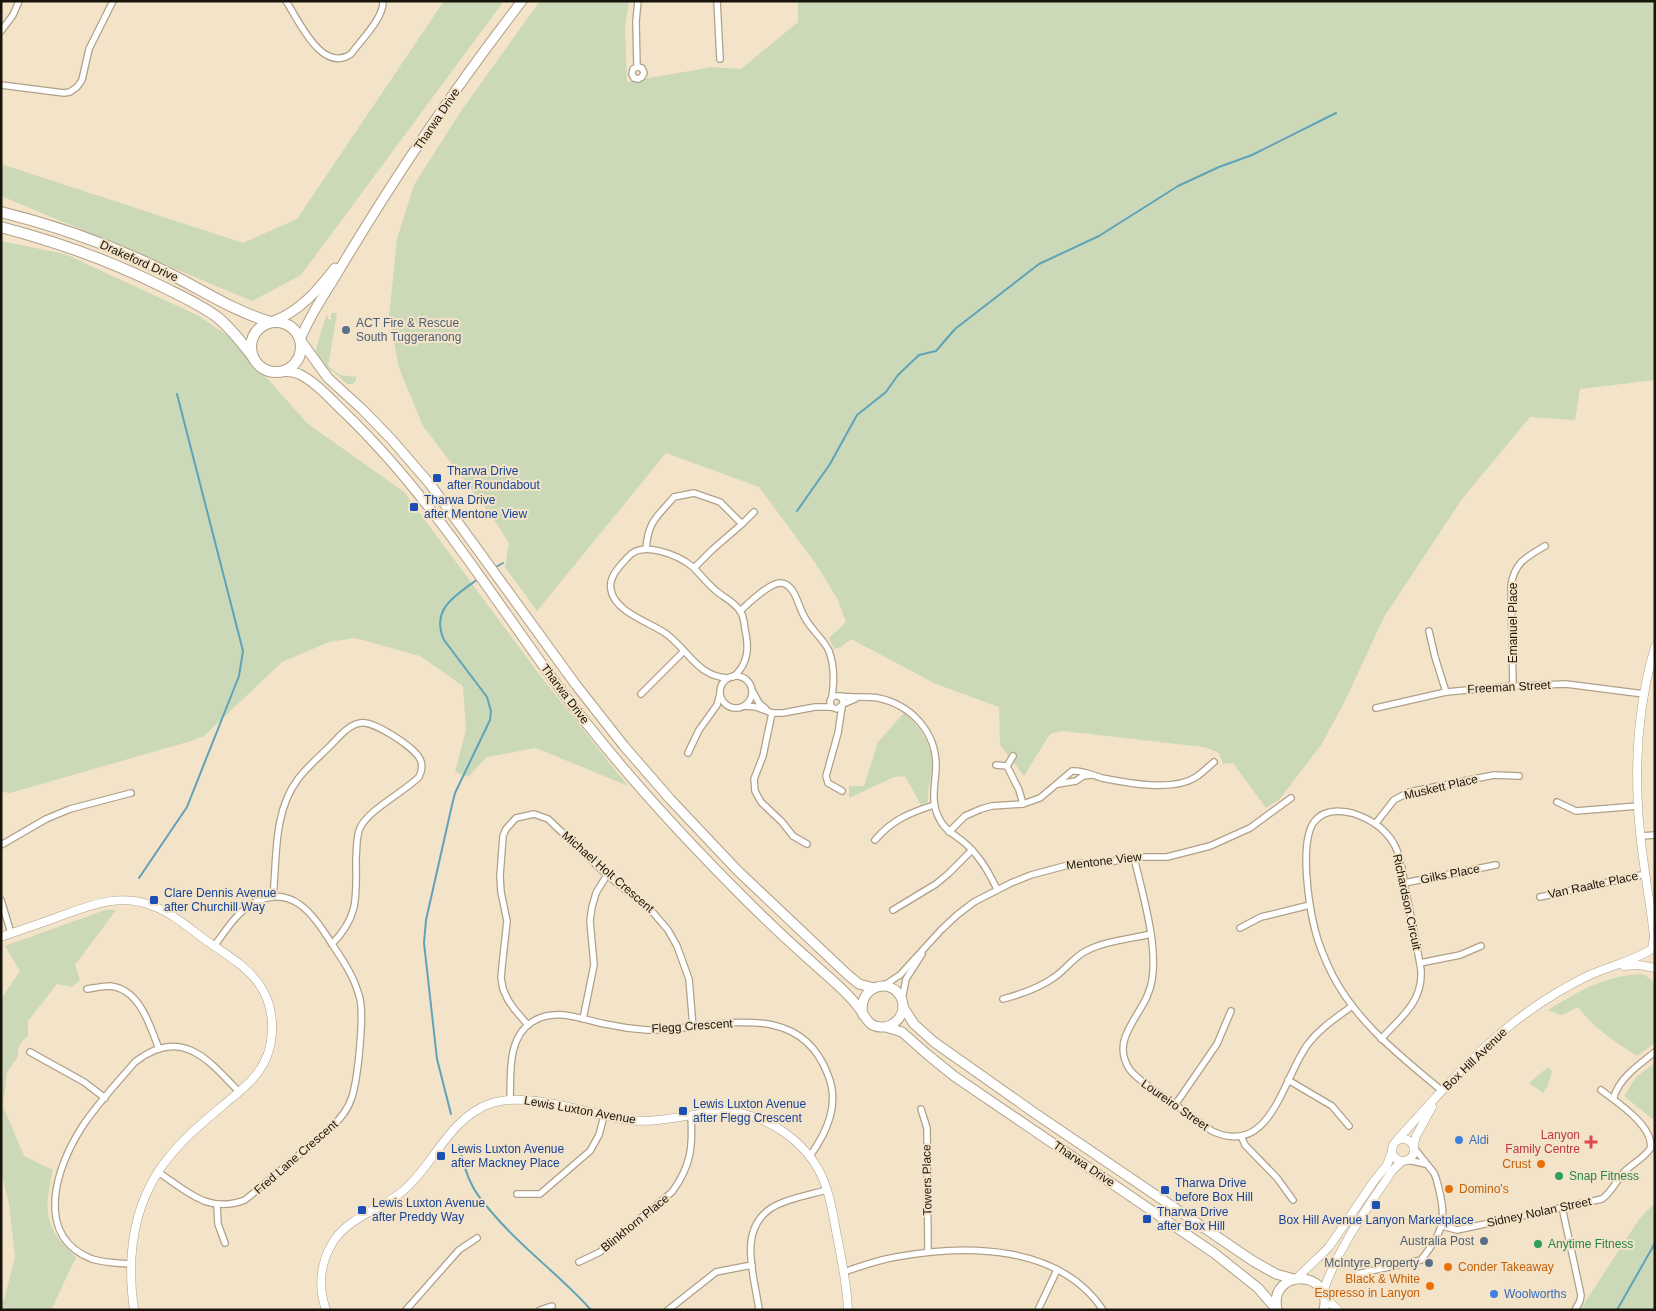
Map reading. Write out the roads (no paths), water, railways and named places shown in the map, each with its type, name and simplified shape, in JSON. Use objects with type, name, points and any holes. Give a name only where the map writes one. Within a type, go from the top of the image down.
[{"type":"highway","name":"Drakeford Drive","points":[[1,212],[53,226],[95,241],[179,278],[234,309],[252,317],[272,322]]},
{"type":"highway","name":"Drakeford Drive","points":[[1,227],[88,254],[172,291],[217,317],[253,357]]},
{"type":"highway","points":[[272,322],[282,322],[290,326],[300,340],[301,350],[299,358],[287,369],[279,372],[271,371],[257,364],[253,357],[251,342],[254,335],[258,329],[272,322]]},
{"type":"main road","name":"Tharwa Drive","points":[[522,1],[472,67],[356,240],[309,317],[300,340],[328,378],[363,410],[420,472],[576,685],[624,746],[703,836],[779,912],[848,975],[860,984],[878,987]]},
{"type":"main road","name":"Tharwa Drive","points":[[272,322],[284,317],[316,291],[356,240]]},
{"type":"main road","name":"Tharwa Drive","points":[[279,372],[290,371],[308,380],[365,432],[423,498],[558,686],[646,794],[743,897],[850,996],[864,1015]]},
{"type":"main road","points":[[878,987],[895,990],[902,1004],[902,1014],[898,1020],[886,1027],[872,1025],[864,1015],[862,1002],[869,991],[878,987]]},
{"type":"main road","name":"Tharwa Drive","points":[[902,1004],[914,1024],[934,1042],[1050,1124],[1269,1271],[1295,1279],[1312,1281],[1324,1295]]},
{"type":"main road","name":"Tharwa Drive","points":[[886,1027],[902,1032],[928,1056],[954,1076],[1214,1253],[1258,1288],[1277,1310]]},
{"type":"main road","points":[[1277,1310],[1276,1300],[1279,1292],[1285,1284],[1295,1279]]},
{"type":"main road","points":[[1324,1295],[1324,1310]]},
{"type":"street","points":[[1,31],[19,1]]},
{"type":"street","points":[[1,85],[64,93],[70,92],[77,87],[82,80],[89,49],[113,1]]},
{"type":"street","points":[[286,1],[315,46],[326,55],[336,59],[343,59],[351,54],[379,16],[383,8],[383,1]]},
{"type":"street","points":[[637,67],[636,21],[638,1]]},
{"type":"street","points":[[717,1],[720,59]]},
{"type":"street","points":[[646,548],[648,529],[674,496],[694,493],[720,502],[742,524]]},
{"type":"street","points":[[694,568],[754,512]]},
{"type":"street","name":"Emanuel Place","points":[[1513,686],[1511,586],[1513,576],[1519,564],[1545,546]]},
{"type":"street","points":[[747,680],[740,676],[730,678],[712,675],[692,661],[666,634],[626,612],[611,592],[611,580],[631,554],[636,550],[646,548],[675,556],[694,568],[714,590],[740,611],[744,618],[748,642],[744,672],[752,692],[759,703],[770,713]]},
{"type":"street","points":[[740,611],[778,582],[791,588],[806,621],[828,650],[831,659],[835,697],[832,708],[839,721]]},
{"type":"street","points":[[1430,631],[1434,657],[1446,692]]},
{"type":"street","points":[[1655,647],[1644,694],[1640,735],[1638,806],[1654,936],[1650,959],[1655,967]]},
{"type":"street","points":[[642,694],[683,652]]},
{"type":"street","points":[[688,753],[699,730],[718,704],[722,684],[739,671],[745,662]]},
{"type":"street","points":[[712,675],[720,691],[722,701],[729,707]]},
{"type":"street","name":"Freeman Street","points":[[1376,708],[1446,692],[1513,686],[1573,685],[1644,694]]},
{"type":"street","points":[[745,706],[752,697],[752,692]]},
{"type":"street","points":[[835,697],[843,701],[843,706],[838,733],[826,776],[828,783],[842,791]]},
{"type":"street","points":[[713,712],[720,708],[745,706],[756,707],[770,713],[783,713],[815,706],[835,697],[876,698],[895,703],[908,710],[923,725],[930,738],[935,757],[933,798],[940,820],[949,832],[980,858],[997,889]]},
{"type":"street","points":[[815,706],[837,709],[857,698]]},
{"type":"street","points":[[770,713],[762,756],[754,779],[755,791],[761,802],[782,822],[793,836],[806,844]]},
{"type":"street","points":[[214,946],[244,908],[273,897],[282,814],[290,792],[308,768],[350,727],[360,723],[371,723],[413,750],[421,762],[421,772],[419,777],[370,816],[360,828],[357,842],[354,911],[347,928],[332,944]]},
{"type":"street","points":[[1007,766],[1013,756]]},
{"type":"street","points":[[949,832],[965,816],[980,808],[1023,804],[1040,798],[1072,770],[1135,784],[1162,785],[1195,778],[1214,762]]},
{"type":"street","points":[[996,765],[1007,766]]},
{"type":"street","points":[[1007,766],[1019,790],[1023,804]]},
{"type":"street","points":[[1058,784],[1076,781],[1082,776],[1091,775]]},
{"type":"street","name":"Muskett Place","points":[[1376,823],[1394,800],[1408,792],[1494,775],[1519,776]]},
{"type":"street","points":[[1,845],[46,819],[70,809],[130,793]]},
{"type":"street","name":"Mentone View","points":[[878,987],[900,975],[956,915],[997,889],[1052,868],[1072,864],[1110,862],[1134,857],[1167,857],[1210,846],[1250,828],[1291,798]]},
{"type":"street","points":[[1556,802],[1576,811],[1638,806]]},
{"type":"street","points":[[875,840],[886,827],[913,812],[934,806]]},
{"type":"street","name":"Richardson Circuit","points":[[1381,1039],[1416,1000],[1422,980],[1399,855],[1389,836],[1376,823],[1363,817],[1340,811],[1327,813],[1313,823],[1310,831],[1307,865],[1310,905],[1322,951],[1333,976],[1352,1006],[1381,1039],[1440,1093]]},
{"type":"street","name":"Michael Holt Crescent","points":[[528,1025],[508,1000],[503,989],[501,978],[507,921],[500,876],[503,836],[506,829],[516,818],[534,814],[543,816],[551,822],[606,875],[650,909],[668,930],[677,946],[689,979],[693,1027]]},
{"type":"street","points":[[1641,836],[1655,835]]},
{"type":"street","points":[[892,910],[936,884],[972,850]]},
{"type":"street","name":"Loureiro Street","points":[[1134,857],[1154,958],[1152,982],[1144,1004],[1123,1043],[1126,1062],[1138,1078],[1217,1133],[1227,1136],[1241,1136]]},
{"type":"street","name":"Gilks Place","points":[[1404,883],[1496,865]]},
{"type":"street","name":"Van Raalte Place","points":[[1540,897],[1646,874]]},
{"type":"street","points":[[582,1019],[594,965],[590,921],[592,907],[596,893],[606,875]]},
{"type":"street","points":[[1650,896],[1655,910]]},
{"type":"street","name":"Fred Lane Crescent","points":[[217,1205],[235,1204],[250,1197],[331,1128],[347,1109],[354,1085],[362,1014],[353,978],[313,915],[306,908],[292,900],[273,897]]},
{"type":"street","points":[[1,900],[11,934]]},
{"type":"street","points":[[1,937],[101,902],[130,900],[150,904],[165,911],[242,967],[259,984],[265,996],[271,1014],[272,1034],[265,1061],[255,1077],[178,1146],[158,1172],[146,1193],[132,1240],[130,1264],[134,1310]]},
{"type":"street","points":[[1240,928],[1261,917],[1310,905]]},
{"type":"street","points":[[1003,999],[1025,994],[1044,984],[1087,950],[1150,934]]},
{"type":"street","name":"Mentone View","points":[[902,1004],[906,979],[927,946]]},
{"type":"street","points":[[1420,963],[1460,955],[1481,946]]},
{"type":"street","name":"Box Hill Avenue","points":[[1398,1139],[1464,1066],[1489,1042],[1529,1011],[1581,980],[1638,958],[1653,948]]},
{"type":"street","name":"Box Hill Avenue","points":[[1615,966],[1639,965],[1655,967]]},
{"type":"street","points":[[87,989],[111,986],[130,995],[143,1010],[159,1049]]},
{"type":"street","points":[[1293,1200],[1277,1178],[1246,1145],[1241,1136],[1255,1130],[1267,1121],[1307,1045],[1317,1034],[1352,1006]]},
{"type":"street","points":[[1175,1105],[1210,1056],[1231,1011]]},
{"type":"street","name":"Flegg Crescent","points":[[528,1025],[541,1017],[556,1014],[647,1030],[750,1022],[772,1024],[786,1028],[800,1036],[816,1051],[830,1078],[832,1103],[828,1124],[820,1142],[810,1156]]},
{"type":"street","points":[[510,1099],[514,1047],[521,1033],[528,1025]]},
{"type":"street","points":[[130,1264],[103,1262],[81,1253],[63,1236],[54,1215],[54,1200],[66,1156],[81,1128],[135,1062],[144,1055],[159,1049],[174,1046],[200,1054],[213,1064],[239,1092]]},
{"type":"street","points":[[30,1052],[84,1082],[105,1098]]},
{"type":"street","points":[[1614,1096],[1629,1074],[1655,1052]]},
{"type":"street","points":[[1288,1080],[1332,1106],[1349,1126]]},
{"type":"street","name":"Sidney Nolan Street","points":[[1442,1226],[1457,1230],[1602,1199],[1608,1195],[1624,1172],[1651,1148],[1653,1135],[1645,1122],[1618,1102],[1614,1096],[1601,1090]]},
{"type":"street","name":"Box Hill Avenue","points":[[1414,1146],[1416,1136],[1440,1093]]},
{"type":"street","name":"Lewis Luxton Avenue","points":[[324,1309],[320,1287],[323,1266],[327,1252],[338,1235],[348,1226],[409,1185],[458,1125],[468,1116],[488,1105],[510,1099],[535,1100],[630,1120],[650,1121],[721,1112],[752,1116],[781,1130],[810,1156],[827,1190],[844,1272],[848,1310]]},
{"type":"street","name":"Towers Place","points":[[921,1109],[927,1128],[928,1252]]},
{"type":"street","points":[[517,1194],[540,1194],[590,1151],[604,1116]]},
{"type":"street","name":"Blinkhorn Place","points":[[579,1262],[600,1252],[672,1192],[688,1166],[691,1151],[691,1116]]},
{"type":"street","points":[[1295,1279],[1329,1247],[1387,1165],[1392,1152],[1392,1145],[1398,1139],[1407,1139],[1434,1173],[1440,1191],[1444,1217],[1442,1226],[1421,1260],[1357,1274]]},
{"type":"street","points":[[1338,1310],[1324,1295],[1331,1270],[1339,1254],[1392,1171],[1413,1156],[1414,1146]]},
{"type":"street","points":[[1392,1152],[1394,1157],[1405,1161],[1426,1164]]},
{"type":"street","points":[[158,1172],[200,1200],[217,1205],[218,1224],[225,1243]]},
{"type":"street","points":[[759,1310],[752,1265],[751,1239],[754,1228],[760,1218],[774,1207],[827,1190]]},
{"type":"street","points":[[1562,1207],[1581,1295],[1575,1310]]},
{"type":"street","points":[[406,1310],[460,1250],[477,1238]]},
{"type":"street","points":[[844,1272],[882,1260],[928,1252],[952,1250],[1013,1254],[1057,1270],[1072,1279],[1089,1292],[1103,1310]]},
{"type":"street","points":[[668,1310],[716,1272],[752,1265]]},
{"type":"street","points":[[1039,1310],[1057,1270]]},
{"type":"street","points":[[540,1310],[552,1306]]},
{"type":"waterway","points":[[797,511],[830,464],[857,415],[886,392],[898,375],[919,355],[936,351],[955,329],[1039,264],[1099,236],[1178,186],[1219,167],[1252,155],[1336,113]]},
{"type":"waterway","points":[[139,878],[187,807],[239,676],[243,651],[177,394]]},
{"type":"waterway","points":[[494,568],[503,563]]},
{"type":"waterway","points":[[451,1114],[437,1059],[424,943],[426,920],[455,793],[490,720],[491,711],[487,697],[444,640],[440,620],[443,611],[454,597],[478,579]]},
{"type":"waterway","points":[[459,1145],[467,1175],[482,1201],[506,1228],[591,1310]]},
{"type":"waterway","points":[[1617,1310],[1655,1243]]},
{"type":"place","name":"ACT Fire & Rescue South Tuggeranong","points":[[346,330]]},
{"type":"place","name":"Tharwa Drive after Roundabout","points":[[437,478]]},
{"type":"place","name":"Tharwa Drive after Mentone View","points":[[414,507]]},
{"type":"place","name":"Clare Dennis Avenue after Churchill Way","points":[[154,900]]},
{"type":"place","name":"Lewis Luxton Avenue after Flegg Crescent","points":[[683,1111]]},
{"type":"place","name":"Aldi","points":[[1459,1140]]},
{"type":"place","name":"Lanyon Family Centre","points":[[1591,1142]]},
{"type":"place","name":"Lewis Luxton Avenue after Mackney Place","points":[[441,1156]]},
{"type":"place","name":"Crust","points":[[1541,1164]]},
{"type":"place","name":"Snap Fitness","points":[[1559,1176]]},
{"type":"place","name":"Domino's","points":[[1449,1189]]},
{"type":"place","name":"Tharwa Drive before Box Hill","points":[[1165,1190]]},
{"type":"place","name":"Box Hill Avenue Lanyon Marketplace","points":[[1376,1205]]},
{"type":"place","name":"Lewis Luxton Avenue after Preddy Way","points":[[362,1210]]},
{"type":"place","name":"Tharwa Drive after Box Hill","points":[[1147,1219]]},
{"type":"place","name":"Australia Post","points":[[1484,1241]]},
{"type":"place","name":"Anytime Fitness","points":[[1538,1244]]},
{"type":"place","name":"McIntyre Property","points":[[1429,1263]]},
{"type":"place","name":"Conder Takeaway","points":[[1448,1267]]},
{"type":"place","name":"Black & White Espresso in Lanyon","points":[[1430,1286]]},
{"type":"place","name":"Woolworths","points":[[1494,1294]]}]
